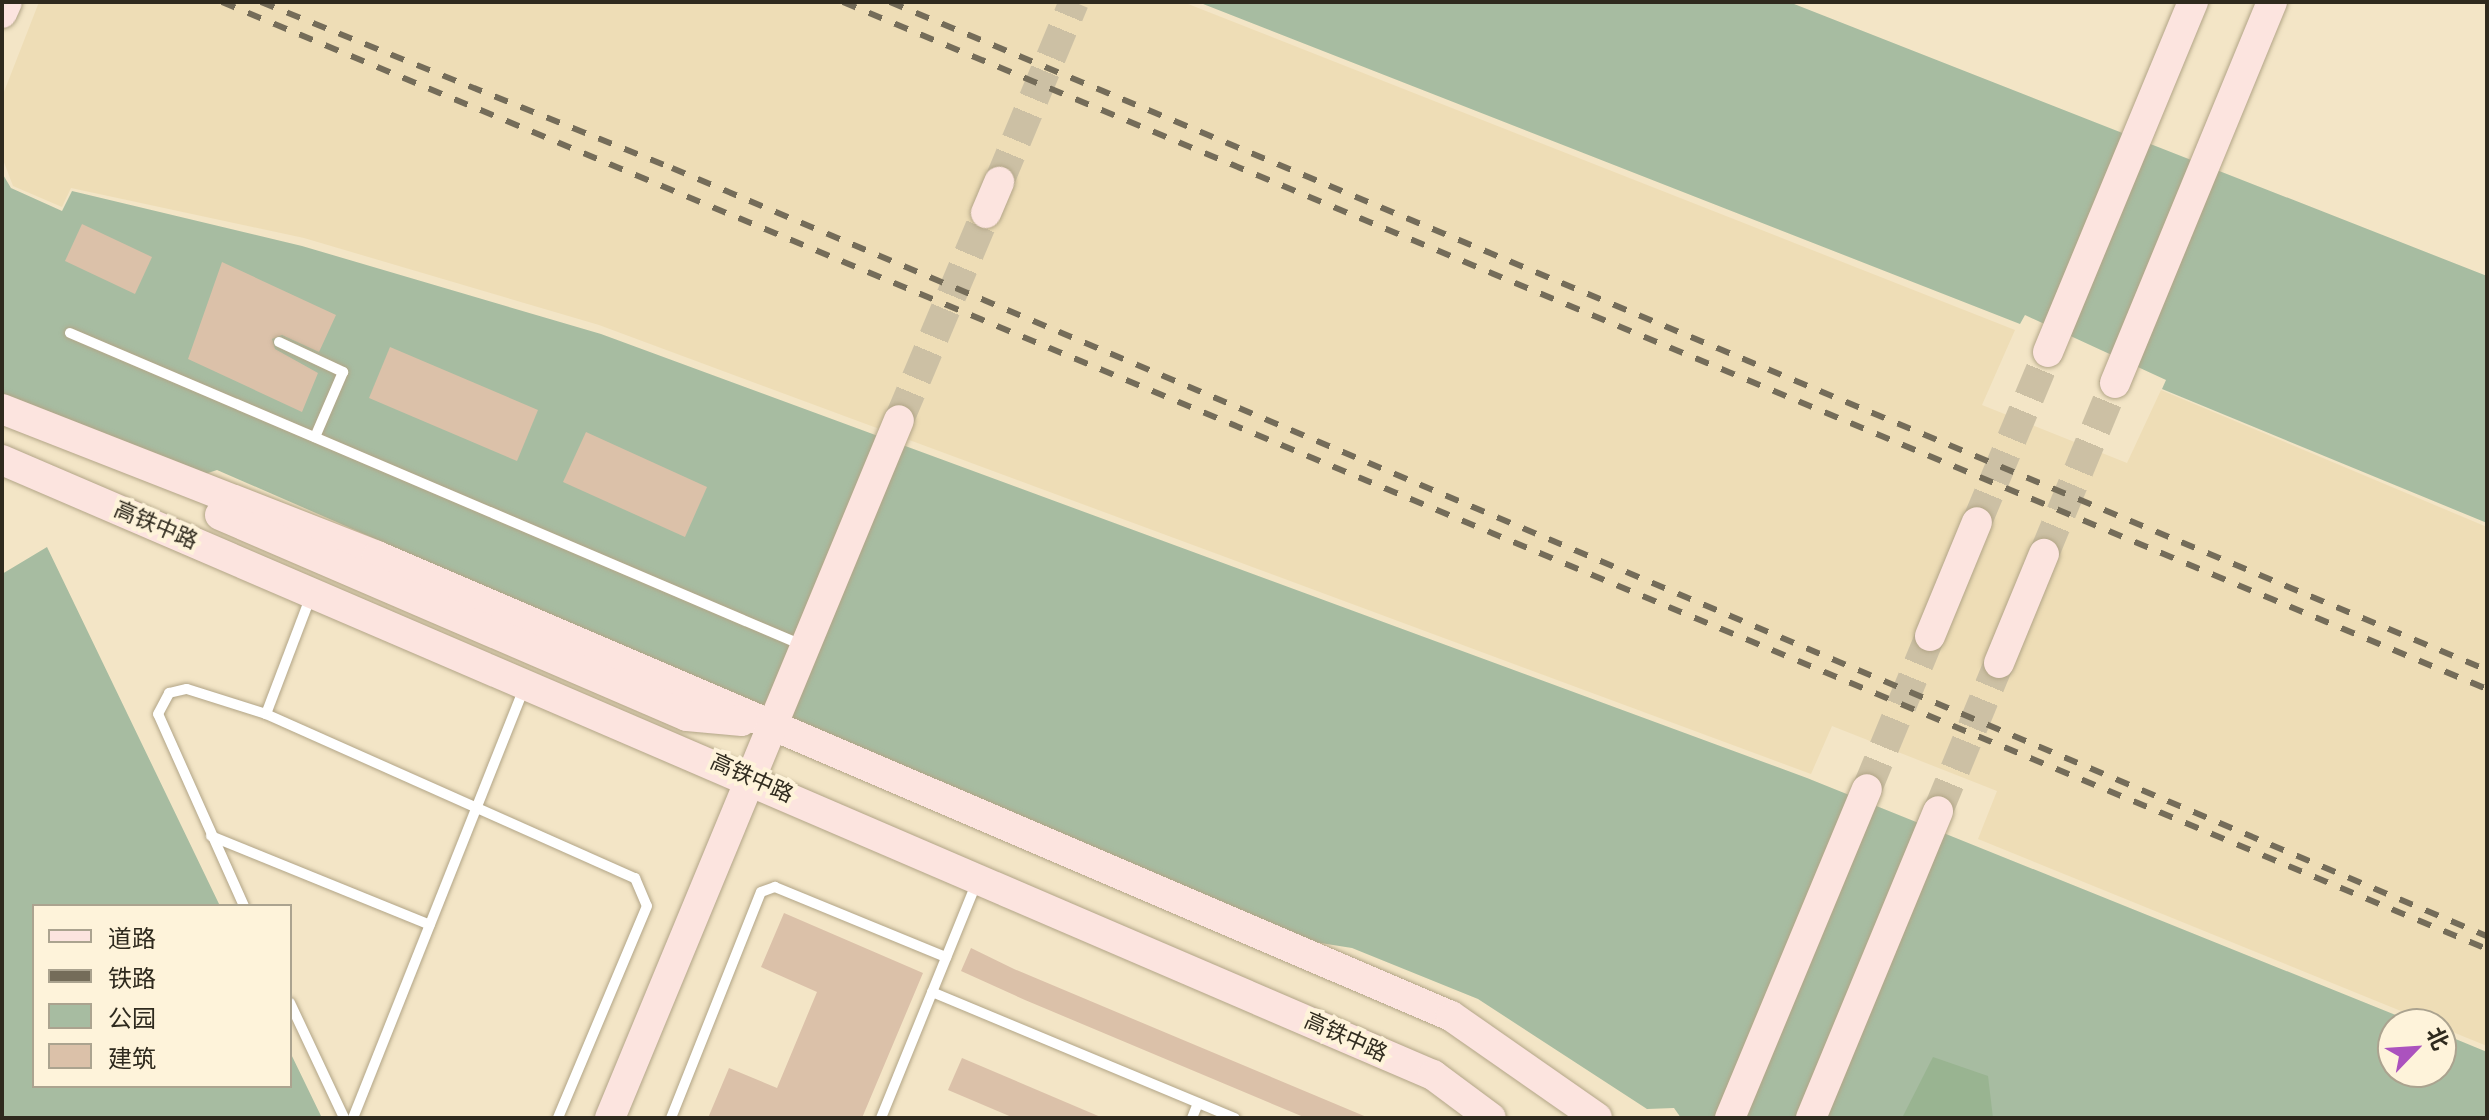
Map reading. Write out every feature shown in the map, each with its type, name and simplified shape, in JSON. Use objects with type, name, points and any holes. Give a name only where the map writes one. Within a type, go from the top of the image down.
[{"type":"street","points":[[2,13],[7,2]]},
{"type":"street","points":[[2048,352],[2193,2]]},
{"type":"street","points":[[2115,383],[2272,2]]},
{"type":"street","points":[[986,213],[999,182]]},
{"type":"street","name":"高铁中路","points":[[2,409],[377,556],[1451,1016],[1597,1118]]},
{"type":"street","points":[[610,1118],[899,420]]},
{"type":"street","name":"高铁中路","points":[[2,422],[687,716],[772,724]]},
{"type":"street","name":"高铁中路","points":[[2,460],[753,778],[1433,1075],[1491,1118]]},
{"type":"street","points":[[1930,636],[1977,522]]},
{"type":"street","points":[[1999,663],[2044,554]]},
{"type":"street","points":[[1730,1118],[1867,789]]},
{"type":"street","points":[[1811,1118],[1938,811]]},
{"type":"lane","points":[[70,333],[805,647]]},
{"type":"lane","points":[[279,342],[343,372],[315,437]]},
{"type":"lane","points":[[266,714],[313,592]]},
{"type":"lane","points":[[353,1118],[526,683]]},
{"type":"lane","points":[[243,904],[158,714],[169,693],[187,689],[266,714],[478,804],[624,872],[647,906],[558,1118]]},
{"type":"lane","points":[[211,836],[430,925]]},
{"type":"lane","points":[[881,1118],[979,877]]},
{"type":"lane","points":[[671,1118],[761,892],[775,887],[946,957]]},
{"type":"lane","points":[[932,992],[1235,1118]]},
{"type":"lane","points":[[292,1007],[344,1118]]},
{"type":"lane","points":[[1192,1118],[1198,1103]]},
{"type":"shaded area","points":[[39,2],[1183,2],[2015,330],[1982,405],[2127,463],[2161,390],[2487,527],[2487,1046],[2457,1034],[2457,1008],[2394,1008],[1978,839],[1997,791],[1832,726],[1811,774],[599,325],[304,238],[71,188],[62,207],[13,186],[2,157],[2,97]]},
{"type":"green space","points":[[1198,2],[1789,2],[2487,276],[2487,523],[2162,389],[2166,380],[2025,315],[2020,324]]},
{"type":"green space","points":[[2,173],[11,188],[62,211],[72,191],[302,246],[601,334],[1807,778],[2378,1008],[2377,1088],[2457,1088],[2457,1040],[2487,1052],[2487,1118],[1681,1118],[1674,1108],[1647,1109],[1478,999],[1352,948],[1295,939],[217,470],[199,476],[2,398]]},
{"type":"green space","points":[[47,547],[219,904],[32,904],[32,1088],[292,1088],[292,1056],[322,1118],[2,1118],[2,574]]},
{"type":"green space","points":[[1933,1057],[1988,1076],[1993,1118],[1902,1118]]},
{"type":"building","points":[[82,224],[152,257],[135,294],[65,261]]},
{"type":"building","points":[[222,262],[336,315],[319,352],[282,335],[272,339],[275,349],[318,373],[302,412],[188,359]]},
{"type":"building","points":[[390,347],[538,410],[517,461],[369,398]]},
{"type":"building","points":[[586,432],[707,487],[685,537],[563,482]]},
{"type":"building","points":[[784,913],[923,973],[862,1118],[708,1118],[729,1068],[777,1088],[817,992],[761,967]]},
{"type":"building","points":[[971,948],[1014,969],[1369,1118],[1306,1118],[1025,1000],[961,971]]},
{"type":"building","points":[[962,1058],[1103,1118],[1014,1118],[948,1090]]},
{"type":"tunnel","points":[[999,182],[1074,2]]},
{"type":"tunnel","points":[[899,420],[986,213]]},
{"type":"tunnel","points":[[1977,522],[2048,352]]},
{"type":"tunnel","points":[[2044,554],[2115,383]]},
{"type":"tunnel","points":[[1867,789],[1930,636]]},
{"type":"tunnel","points":[[1938,811],[1999,663]]},
{"type":"railway","points":[[222,2],[2487,949]]},
{"type":"railway","points":[[261,2],[672,168],[2487,936]]},
{"type":"railway","points":[[843,2],[2487,689]]},
{"type":"railway","points":[[890,2],[2487,670]]}]
